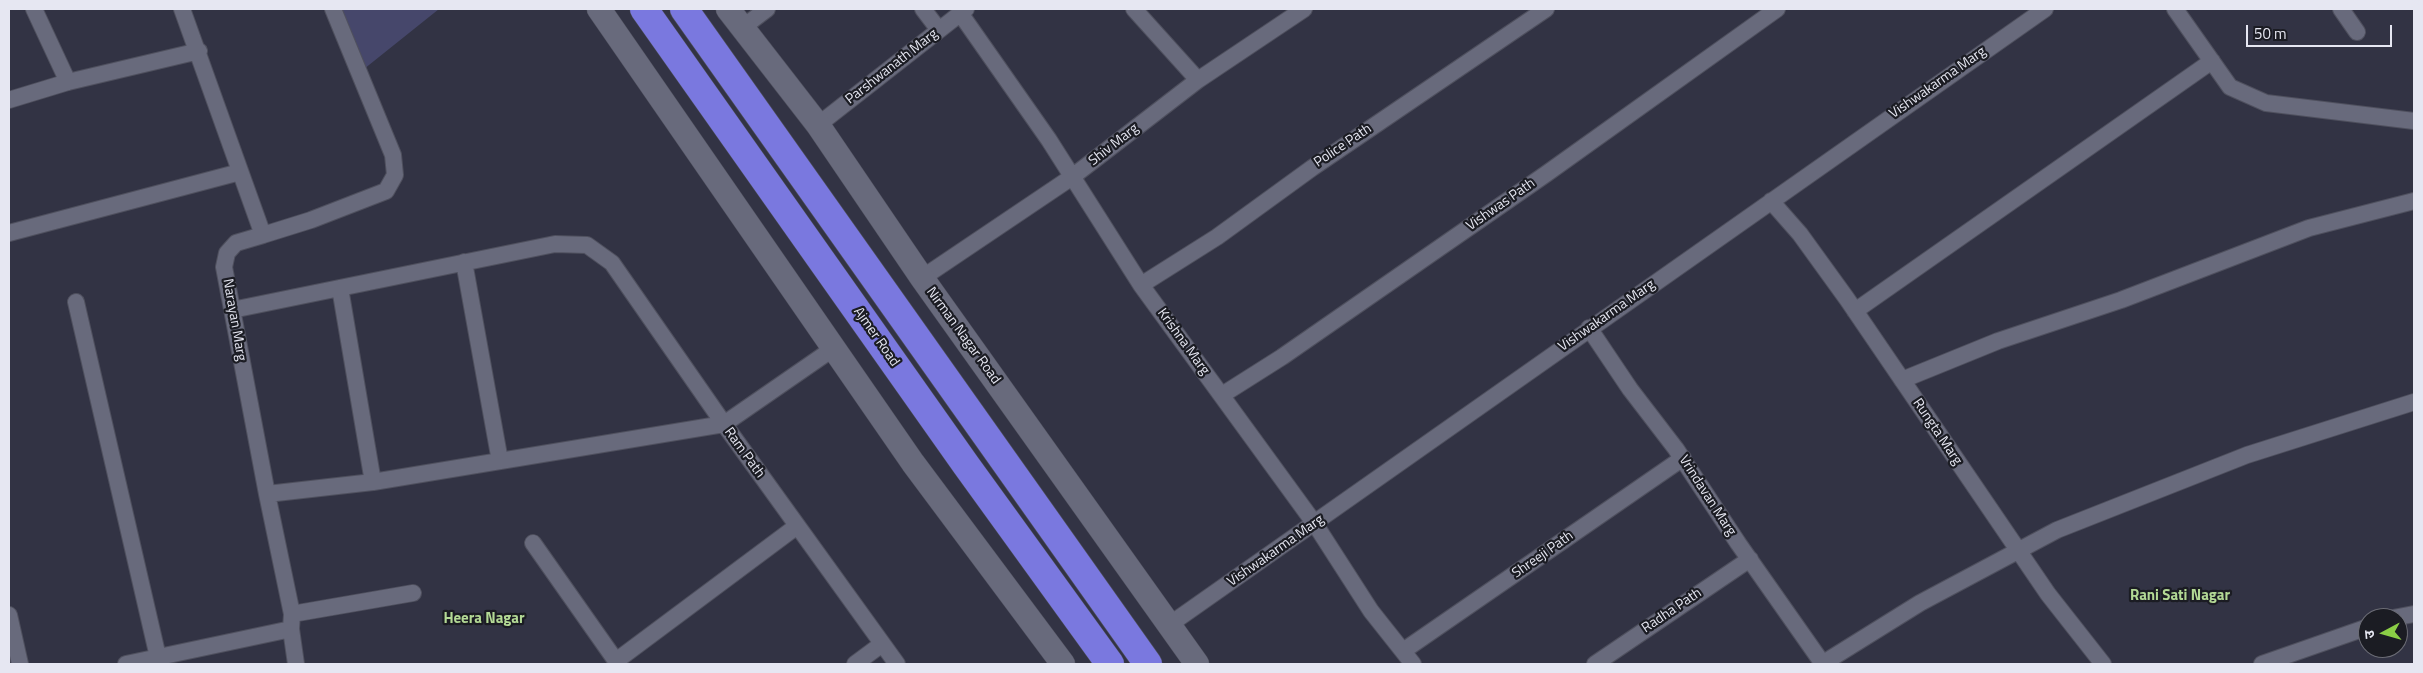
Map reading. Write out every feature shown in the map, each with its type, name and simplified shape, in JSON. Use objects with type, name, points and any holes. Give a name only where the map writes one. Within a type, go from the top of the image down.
[{"type":"highway","name":"Ajmer Road","points":[[644,9],[966,465],[1110,664]]},
{"type":"highway","points":[[684,9],[1148,664]]},
{"type":"street","points":[[34,9],[68,82]]},
{"type":"street","points":[[182,9],[199,51],[263,235]]},
{"type":"street","name":"Narayan Marg","points":[[296,664],[292,621],[224,266],[227,253],[236,243],[311,220],[386,191],[395,175],[393,155],[333,9]]},
{"type":"street","points":[[599,9],[913,463],[1063,664]]},
{"type":"street","name":"Nirman Nagar Road","points":[[728,9],[818,125],[922,278],[1197,664]]},
{"type":"street","points":[[742,28],[768,9]]},
{"type":"street","points":[[923,9],[939,30]]},
{"type":"street","points":[[1134,9],[1198,80]]},
{"type":"street","name":"Shiv Marg","points":[[922,278],[1072,177],[1198,80],[1304,9]]},
{"type":"street","name":"Police Path","points":[[1142,285],[1217,238],[1312,168],[1546,9]]},
{"type":"street","name":"Vishwas Path","points":[[1222,395],[1282,357],[1546,174],[1777,9]]},
{"type":"street","name":"Vishwakarma Marg","points":[[1169,625],[1315,524],[1770,201],[2025,15],[2045,9]]},
{"type":"street","points":[[2175,9],[2230,87],[2266,103],[2414,121]]},
{"type":"street","points":[[2341,9],[2357,32]]},
{"type":"street","name":"Parshwanath Marg","points":[[818,125],[963,11]]},
{"type":"street","name":"Krishna Marg","points":[[963,11],[1142,285],[1315,524],[1371,611],[1408,658]]},
{"type":"street","points":[[9,100],[68,82],[199,51]]},
{"type":"street","points":[[1855,311],[2212,61]]},
{"type":"street","points":[[9,233],[240,172]]},
{"type":"street","points":[[1902,380],[1998,341],[2121,300],[2309,228],[2414,200]]},
{"type":"street","name":"Rungta Marg","points":[[1770,201],[1800,234],[1855,311],[2048,594],[2103,664]]},
{"type":"street","name":"Ram Path","points":[[464,262],[555,244],[588,245],[612,263],[724,424],[897,664]]},
{"type":"street","points":[[232,310],[464,262],[500,461]]},
{"type":"street","points":[[340,288],[373,482]]},
{"type":"street","points":[[76,302],[158,656]]},
{"type":"street","name":"Vrindavan Marg","points":[[1589,328],[1630,389],[1683,458],[1823,664]]},
{"type":"street","points":[[267,494],[373,482],[724,424],[834,348]]},
{"type":"street","points":[[1823,664],[1920,603],[2057,530],[2247,456],[2414,402]]},
{"type":"street","name":"Shreeji Path","points":[[1408,658],[1683,458]]},
{"type":"street","points":[[532,542],[617,662],[797,526]]},
{"type":"street","name":"Radha Path","points":[[1595,664],[1750,559]]},
{"type":"street","points":[[126,664],[292,621],[413,593]]},
{"type":"street","points":[[9,615],[20,664]]},
{"type":"street","points":[[2262,664],[2358,630]]},
{"type":"street","points":[[855,664],[882,644]]},
{"type":"shaded area","points":[[334,9],[439,9],[359,73]]},
{"type":"district","name":"Rani Sati Nagar","points":[[2180,596]]},
{"type":"district","name":"Heera Nagar","points":[[484,619]]}]
